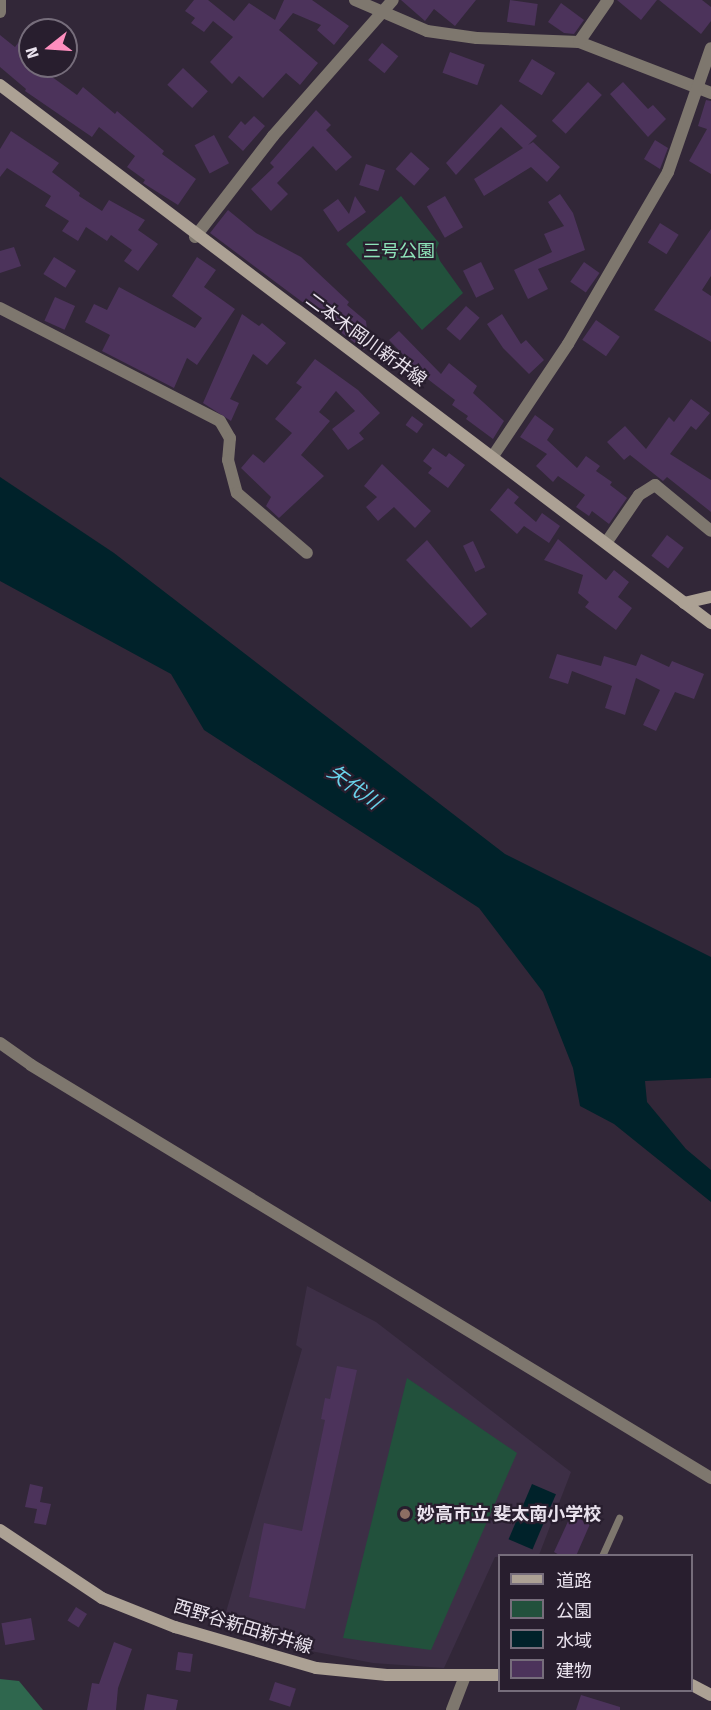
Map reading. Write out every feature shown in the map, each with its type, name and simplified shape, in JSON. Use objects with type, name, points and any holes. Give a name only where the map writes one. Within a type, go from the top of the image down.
[{"type":"main road","name":"二本木岡川新井線","points":[[0,85],[195,237],[493,456],[711,623]]},
{"type":"main road","points":[[684,603],[711,597]]},
{"type":"main road","name":"西野谷新田新井線","points":[[0,1530],[102,1598],[175,1627],[316,1668],[387,1675],[498,1675]]},
{"type":"main road","points":[[693,1686],[711,1695]]},
{"type":"street","points":[[0,0],[0,12]]},
{"type":"street","points":[[355,0],[427,31],[477,38],[579,42],[711,93]]},
{"type":"street","points":[[195,237],[273,136],[393,0]]},
{"type":"street","points":[[579,42],[608,0]]},
{"type":"street","points":[[493,456],[568,344],[669,172],[711,48]]},
{"type":"street","points":[[0,308],[220,422],[230,438],[228,460],[237,493],[306,553]]},
{"type":"street","points":[[606,543],[639,495],[655,485],[711,531]]},
{"type":"street","points":[[0,1043],[711,1478]]},
{"type":"street","points":[[452,1710],[465,1676]]},
{"type":"lane","points":[[603,1554],[619,1518]]},
{"type":"shaded area","name":"妙高市立 斐太南小学校","points":[[307,1286],[376,1322],[571,1472],[539,1554],[498,1554],[498,1557],[495,1557],[444,1668],[373,1663],[295,1648],[222,1626],[302,1349],[296,1345]]},
{"type":"green space","name":"三号公園","points":[[401,196],[439,243],[436,250],[440,261],[463,293],[422,330],[346,244]]},
{"type":"green space","points":[[407,1378],[517,1453],[431,1650],[343,1638]]},
{"type":"green space","points":[[0,1679],[19,1681],[43,1710],[0,1710]]},
{"type":"water","name":"矢代川","points":[[0,477],[114,553],[505,854],[711,957],[711,1078],[645,1081],[647,1102],[686,1149],[711,1170],[711,1202],[614,1124],[580,1106],[573,1068],[543,992],[479,908],[204,730],[171,674],[0,581]]},
{"type":"water","points":[[532,1484],[556,1494],[532,1549],[509,1539]]},
{"type":"building","points":[[194,0],[208,0],[234,21],[249,3],[275,20],[284,0],[312,0],[349,26],[334,45],[317,30],[321,25],[293,13],[279,30],[318,63],[300,85],[286,73],[263,98],[239,76],[232,84],[210,62],[233,37],[213,21],[204,32],[191,23],[195,18],[185,11]]},
{"type":"building","points":[[401,0],[476,0],[455,26],[434,9],[425,21]]},
{"type":"building","points":[[510,0],[538,4],[535,26],[507,22]]},
{"type":"building","points":[[617,0],[657,0],[641,20]]},
{"type":"building","points":[[659,0],[702,0],[711,7],[711,21],[701,34]]},
{"type":"building","points":[[561,3],[584,20],[574,34],[564,33],[548,22]]},
{"type":"building","points":[[0,35],[15,47],[18,43],[18,78],[54,78],[77,95],[83,87],[115,114],[117,111],[164,151],[162,154],[196,179],[178,205],[143,183],[145,180],[127,167],[135,156],[99,127],[92,137],[25,91],[26,89],[0,67]]},
{"type":"building","points":[[382,43],[398,56],[384,73],[368,60]]},
{"type":"building","points":[[450,52],[485,65],[477,85],[442,73]]},
{"type":"building","points":[[532,59],[555,73],[542,95],[519,81]]},
{"type":"building","points":[[183,68],[208,91],[192,108],[167,85]]},
{"type":"building","points":[[588,82],[602,95],[566,134],[552,121]]},
{"type":"building","points":[[623,82],[648,109],[653,105],[666,119],[648,137],[610,94]]},
{"type":"building","points":[[706,100],[711,101],[711,174],[689,161],[707,129],[698,126]]},
{"type":"building","points":[[501,104],[537,136],[528,145],[533,142],[560,167],[547,182],[531,167],[484,196],[474,179],[523,148],[501,127],[456,175],[446,163]]},
{"type":"building","points":[[316,110],[331,125],[326,130],[352,157],[336,171],[313,146],[277,183],[288,194],[271,211],[251,189],[274,167],[270,163]]},
{"type":"building","points":[[254,116],[265,126],[243,151],[228,137],[241,121],[245,125]]},
{"type":"building","points":[[11,131],[59,163],[52,172],[80,193],[79,196],[102,211],[109,200],[145,220],[138,230],[158,244],[138,271],[124,261],[132,250],[111,235],[107,241],[86,227],[78,241],[62,231],[69,221],[45,206],[51,196],[7,168],[0,177],[0,149]]},
{"type":"building","points":[[214,135],[229,163],[210,174],[195,145]]},
{"type":"building","points":[[655,140],[668,148],[660,169],[644,159]]},
{"type":"building","points":[[411,152],[430,169],[414,186],[396,169]]},
{"type":"building","points":[[366,164],[385,170],[378,191],[359,185]]},
{"type":"building","points":[[560,194],[573,213],[585,250],[538,269],[548,289],[528,299],[514,270],[552,252],[544,234],[564,226],[548,202]]},
{"type":"building","points":[[355,196],[366,212],[338,232],[323,210],[338,199],[349,214]]},
{"type":"building","points":[[445,196],[463,227],[445,238],[427,206]]},
{"type":"building","points":[[228,210],[256,233],[301,257],[349,302],[347,305],[366,321],[369,345],[364,350],[338,330],[341,326],[315,307],[313,310],[210,233]]},
{"type":"building","points":[[660,223],[679,235],[666,254],[648,243]]},
{"type":"building","points":[[711,229],[711,276],[702,290],[711,296],[711,342],[654,310]]},
{"type":"building","points":[[14,247],[21,266],[0,273],[0,251]]},
{"type":"building","points":[[54,257],[76,271],[65,288],[43,274]]},
{"type":"building","points":[[197,257],[216,270],[204,287],[235,309],[197,365],[187,358],[174,388],[102,351],[110,335],[85,322],[94,304],[107,310],[119,287],[195,328],[202,318],[172,296]]},
{"type":"building","points":[[481,262],[494,289],[476,298],[463,271]]},
{"type":"building","points":[[584,262],[600,273],[586,293],[570,282]]},
{"type":"building","points":[[55,297],[75,306],[65,330],[44,321]]},
{"type":"building","points":[[466,306],[480,318],[460,340],[446,329]]},
{"type":"building","points":[[242,314],[259,326],[262,323],[286,343],[267,365],[253,354],[230,399],[239,403],[231,421],[203,403]]},
{"type":"building","points":[[502,314],[521,344],[526,340],[544,360],[529,374],[503,348],[487,324]]},
{"type":"building","points":[[596,320],[620,337],[606,356],[582,340]]},
{"type":"building","points":[[399,331],[441,374],[449,363],[477,386],[473,393],[504,421],[493,439],[466,419],[468,416],[452,405],[455,400],[425,377],[389,340]]},
{"type":"building","points":[[315,359],[358,390],[380,413],[359,433],[364,439],[348,450],[332,429],[355,411],[336,391],[319,412],[330,421],[301,455],[324,476],[279,518],[266,506],[271,497],[241,468],[253,454],[264,463],[292,433],[275,419],[302,387],[296,383]]},
{"type":"building","points":[[691,399],[710,413],[696,430],[691,426],[670,454],[711,480],[711,512],[667,477],[663,481],[630,455],[624,460],[607,442],[625,426],[646,449],[669,417],[674,422]]},
{"type":"building","points":[[535,415],[554,429],[547,440],[577,468],[586,456],[600,466],[596,471],[612,482],[610,485],[627,498],[609,524],[592,511],[589,516],[576,507],[585,495],[558,476],[553,482],[536,466],[547,454],[520,437]]},
{"type":"building","points":[[412,416],[423,424],[417,433],[406,425]]},
{"type":"building","points":[[433,448],[446,457],[449,453],[465,465],[448,488],[428,473],[432,468],[423,461]]},
{"type":"building","points":[[382,464],[431,511],[415,528],[394,507],[378,521],[366,507],[377,497],[364,486]]},
{"type":"building","points":[[508,488],[519,497],[514,503],[536,522],[542,513],[560,526],[549,543],[524,526],[517,534],[490,510]]},
{"type":"building","points":[[667,535],[684,548],[668,568],[651,556]]},
{"type":"building","points":[[558,539],[606,580],[614,570],[629,582],[618,597],[632,608],[616,630],[585,607],[589,602],[578,593],[583,575],[544,560]]},
{"type":"building","points":[[427,540],[487,614],[471,628],[406,560]]},
{"type":"building","points":[[473,541],[485,567],[475,572],[463,546]]},
{"type":"building","points":[[557,654],[601,666],[604,656],[636,666],[641,654],[669,667],[672,661],[704,674],[694,699],[675,692],[656,731],[643,725],[660,690],[636,678],[625,715],[605,708],[612,686],[572,671],[568,684],[549,678]]},
{"type":"building","points":[[337,1366],[357,1370],[305,1609],[249,1597],[264,1523],[302,1531],[325,1420],[321,1419],[325,1398],[330,1399]]},
{"type":"building","points":[[30,1484],[43,1487],[40,1502],[51,1504],[46,1525],[34,1523],[37,1509],[25,1507]]},
{"type":"building","points":[[571,1515],[590,1524],[577,1554],[554,1552]]},
{"type":"building","points":[[76,1607],[87,1614],[79,1627],[68,1621]]},
{"type":"building","points":[[31,1618],[35,1640],[5,1645],[1,1623]]},
{"type":"building","points":[[114,1642],[132,1649],[118,1688],[116,1710],[87,1710],[92,1683],[99,1684]]},
{"type":"building","points":[[178,1652],[193,1654],[190,1672],[175,1670]]},
{"type":"building","points":[[275,1682],[296,1689],[290,1707],[269,1700]]},
{"type":"building","points":[[147,1694],[178,1700],[176,1710],[144,1710]]},
{"type":"building","points":[[581,1695],[620,1707],[620,1710],[576,1710]]},
{"type":"place","name":"妙高市立 斐太南小学校","points":[[405,1514]]}]
